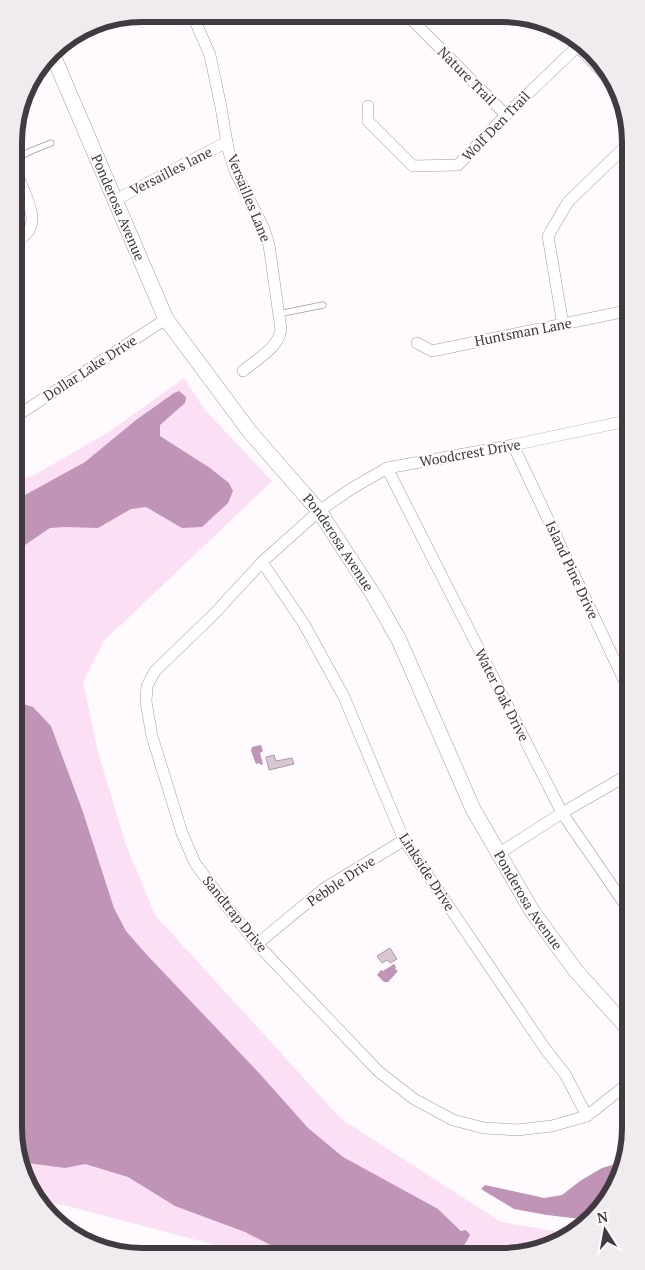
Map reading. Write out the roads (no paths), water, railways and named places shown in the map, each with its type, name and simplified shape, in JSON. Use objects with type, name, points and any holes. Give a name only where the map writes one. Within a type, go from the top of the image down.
[{"type":"street","name":"Versailles Lane","points":[[196,22],[210,54],[222,107],[227,142],[235,171],[264,229],[269,245],[281,330],[276,343],[243,371]]},
{"type":"street","name":"Nature Trail","points":[[414,22],[506,115]]},
{"type":"street","name":"Wolf Den Trail","points":[[368,106],[368,121],[413,166],[458,165],[575,47]]},
{"type":"street","name":"Ponderosa Avenue","points":[[55,60],[166,319],[250,432],[319,511],[373,594],[399,640],[473,809],[498,854],[532,911],[576,971],[622,1022]]},
{"type":"street","name":"Versailles lane","points":[[115,200],[227,142]]},
{"type":"street","points":[[563,325],[548,236],[568,202],[622,150]]},
{"type":"street","points":[[22,184],[29,203],[32,220],[29,231],[22,237]]},
{"type":"street","name":"Huntsman Lane","points":[[417,342],[432,351],[622,312]]},
{"type":"street","name":"Dollar Lake Drive","points":[[22,412],[166,319]]},
{"type":"street","name":"Woodcrest Drive","points":[[319,511],[351,489],[388,468],[622,424]]},
{"type":"street","name":"Island Pine Drive","points":[[513,445],[622,676]]},
{"type":"street","name":"Water Oak Drive","points":[[388,468],[562,813],[622,900]]},
{"type":"street","name":"Sandtrap Drive","points":[[319,511],[262,562],[214,614],[156,671],[147,686],[146,702],[152,736],[182,833],[195,863],[257,944],[378,1071],[414,1099],[452,1120],[484,1128],[517,1130],[552,1126],[587,1116],[622,1088]]},
{"type":"street","name":"Linkside Drive","points":[[262,562],[304,624],[344,697],[404,840],[546,1050],[566,1074],[587,1116]]},
{"type":"street","points":[[498,854],[562,813],[622,778]]},
{"type":"street","name":"Pebble Drive","points":[[257,944],[325,888],[404,840]]},
{"type":"lane","points":[[22,156],[51,143]]},
{"type":"lane","points":[[278,314],[323,305]]}]
